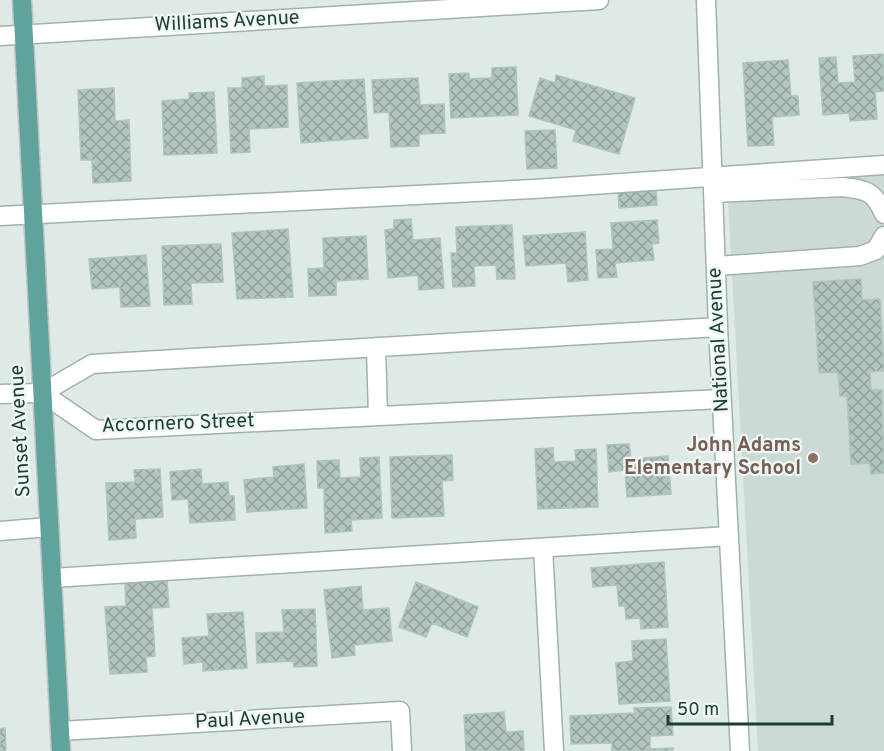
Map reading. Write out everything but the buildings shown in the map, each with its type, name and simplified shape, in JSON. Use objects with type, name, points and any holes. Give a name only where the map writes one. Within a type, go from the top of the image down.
[{"type":"main road","name":"Sunset Avenue","points":[[22,0],[61,751]]},
{"type":"street","name":"Williams Avenue","points":[[0,36],[599,0]]},
{"type":"street","name":"National Avenue","points":[[706,0],[718,327],[740,751]]},
{"type":"street","points":[[712,185],[884,165]]},
{"type":"street","points":[[0,216],[534,189],[712,185],[864,189],[877,198],[884,214]]},
{"type":"street","points":[[716,266],[860,256],[876,250],[884,236]]},
{"type":"street","points":[[0,394],[42,393],[92,364],[718,327]]},
{"type":"street","points":[[376,347],[378,416]]},
{"type":"street","name":"Accornero Street","points":[[42,393],[96,430],[722,399]]},
{"type":"street","points":[[0,531],[49,527]]},
{"type":"street","points":[[52,578],[729,536]]},
{"type":"street","points":[[543,548],[554,751]]},
{"type":"street","name":"Paul Avenue","points":[[60,731],[400,711],[402,751]]},
{"type":"shaded area","name":"John Adams Elementary School","points":[[884,156],[884,751],[758,751],[726,165]]},
{"type":"place","name":"John Adams Elementary School","points":[[813,458]]}]
